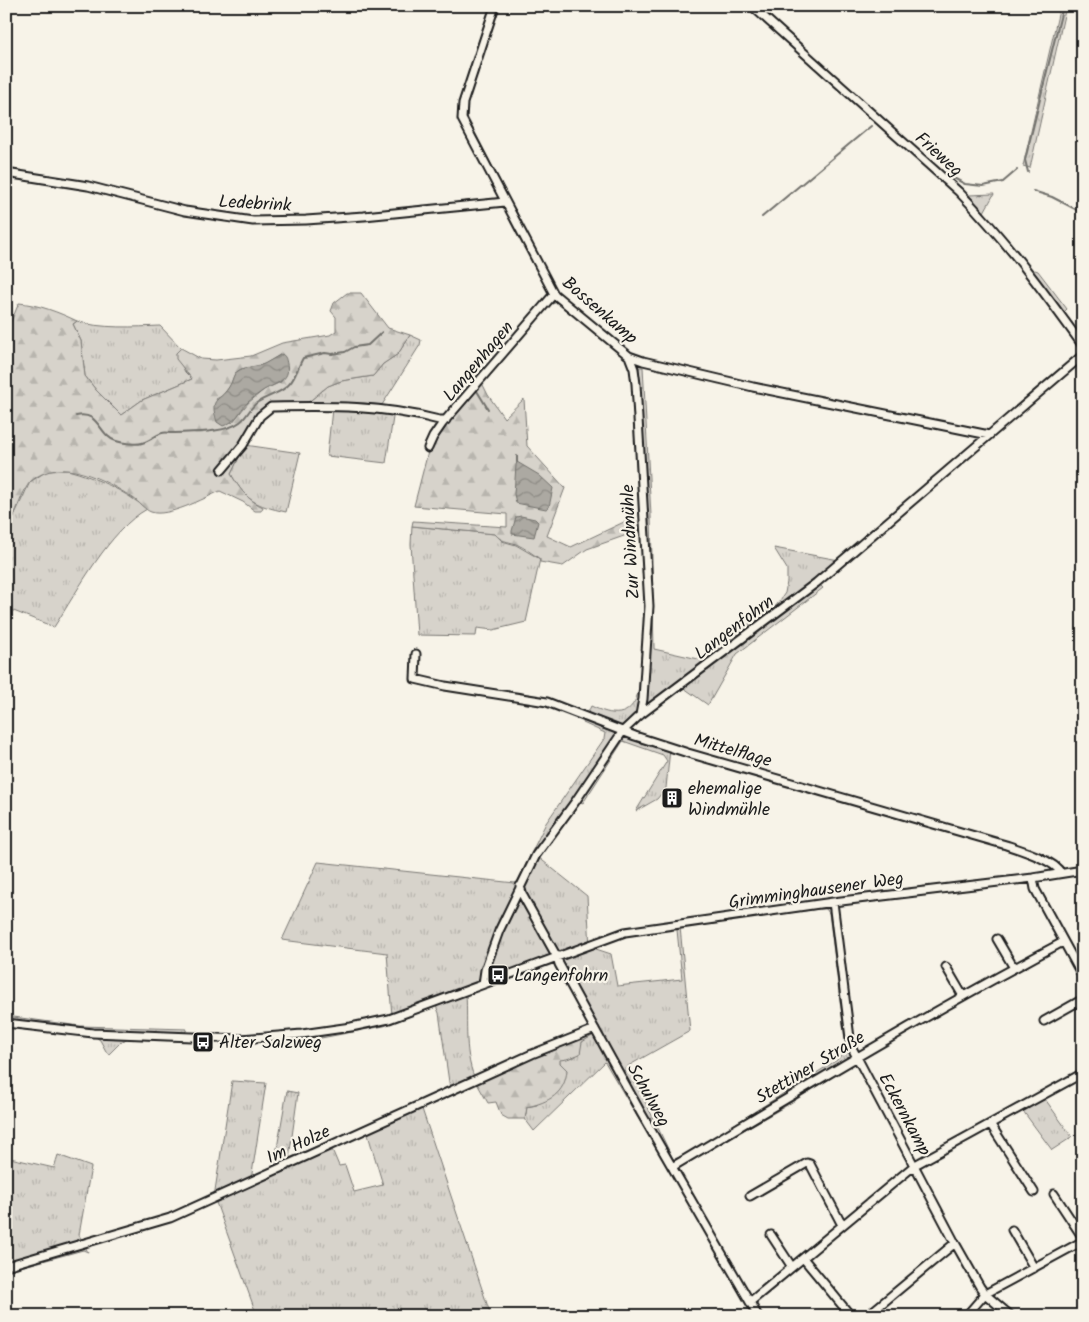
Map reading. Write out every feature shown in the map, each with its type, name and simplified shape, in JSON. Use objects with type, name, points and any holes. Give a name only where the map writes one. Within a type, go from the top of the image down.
[{"type":"street","name":"Bossenkamp","points":[[495,6],[463,103],[462,119],[554,294],[629,356],[643,361],[753,387],[989,435]]},
{"type":"street","name":"Frieweg","points":[[752,6],[984,217],[1035,280],[1083,346]]},
{"type":"street","name":"Ledebrink","points":[[6,173],[88,186],[186,211],[253,222],[364,216],[505,202]]},
{"type":"street","name":"Langenhagen","points":[[428,448],[446,420],[554,294]]},
{"type":"street","name":"Langenfohrn","points":[[483,984],[490,954],[536,855],[623,731],[640,715],[816,583],[1083,355]]},
{"type":"street","name":"Zur Windmühle","points":[[629,356],[634,368],[649,606],[643,699],[640,715]]},
{"type":"street","points":[[634,368],[643,361]]},
{"type":"street","points":[[222,470],[243,445],[260,416],[271,407],[366,407],[446,420]]},
{"type":"street","name":"Mittelflage","points":[[416,654],[415,679],[445,686],[546,702],[688,753],[1006,845],[1047,862],[1058,868],[1061,873]]},
{"type":"street","name":"Grimminghausener Weg","points":[[558,957],[625,932],[833,902],[1033,878],[1083,870]]},
{"type":"street","points":[[1033,878],[1035,889],[1083,977]]},
{"type":"street","name":"Schulweg","points":[[520,886],[523,896],[558,957],[559,964],[595,1030],[758,1316]]},
{"type":"street","name":"Eckernkamp","points":[[833,902],[851,1046],[955,1243],[985,1294],[1011,1316]]},
{"type":"street","points":[[997,939],[1014,968]]},
{"type":"street","name":"Stettiner Straße","points":[[672,1167],[857,1056],[1063,942]]},
{"type":"street","points":[[6,1023],[93,1033],[241,1039],[302,1034],[389,1019],[558,957]]},
{"type":"street","points":[[946,967],[963,996]]},
{"type":"street","points":[[1044,1021],[1083,999]]},
{"type":"street","name":"Im Holze","points":[[6,1266],[170,1218],[532,1054],[595,1030]]},
{"type":"street","points":[[750,1302],[915,1165],[1083,1073]]},
{"type":"street","points":[[991,1125],[1034,1192]]},
{"type":"street","points":[[750,1196],[807,1163],[810,1164],[842,1225]]},
{"type":"street","points":[[966,1316],[985,1294],[1083,1239],[1054,1194]]},
{"type":"street","points":[[1012,1230],[1034,1268]]},
{"type":"street","points":[[771,1235],[792,1267]]},
{"type":"street","points":[[867,1316],[955,1243]]},
{"type":"street","points":[[804,1258],[851,1316]]},
{"type":"green space","points":[[1060,6],[1066,6],[1030,168],[1023,166]]},
{"type":"green space","points":[[994,194],[984,212],[969,195]]},
{"type":"green space","points":[[1033,271],[1038,271],[1067,309],[1062,314]]},
{"type":"green space","points":[[347,293],[361,293],[388,328],[410,335],[398,354],[383,364],[373,376],[341,381],[328,386],[306,404],[272,408],[262,417],[245,445],[231,474],[244,493],[252,501],[263,507],[261,511],[255,511],[243,502],[220,491],[176,510],[158,513],[151,512],[133,498],[96,478],[69,470],[56,470],[43,474],[31,481],[24,491],[6,533],[6,333],[19,303],[49,309],[77,321],[73,324],[81,341],[85,376],[121,415],[142,400],[192,379],[176,359],[176,353],[181,348],[201,359],[216,360],[251,356],[282,343],[330,335],[336,331],[336,317],[331,311],[334,303]],"holes":[[[281,354],[281,382],[265,389],[248,403],[232,423],[216,399],[222,396],[230,386],[235,373],[241,369],[265,364]]]},
{"type":"green space","points":[[77,321],[85,324],[106,326],[160,326],[181,348],[176,353],[185,372],[192,379],[142,400],[121,415],[85,376],[81,341],[73,324]]},
{"type":"green space","points":[[410,335],[421,340],[420,345],[382,405],[364,403],[306,404],[328,386],[341,381],[373,376],[383,364],[398,354]]},
{"type":"green space","points":[[639,367],[643,367],[651,516],[654,649],[703,660],[768,609],[776,606],[785,593],[787,569],[774,548],[839,560],[816,581],[823,588],[737,654],[708,705],[684,688],[631,726],[625,734],[670,749],[666,788],[657,799],[636,811],[667,761],[663,755],[623,741],[583,803],[579,801],[538,857],[587,896],[590,947],[611,954],[617,986],[682,979],[676,920],[831,900],[850,1048],[857,1062],[784,1107],[670,1172],[605,1062],[534,1131],[525,1119],[527,1107],[537,1105],[560,1063],[559,1059],[575,1057],[582,1042],[591,1035],[583,1032],[592,1028],[553,960],[466,994],[468,1051],[477,1083],[422,1109],[491,1316],[257,1316],[214,1197],[232,1081],[266,1083],[251,1180],[273,1171],[287,1091],[298,1093],[289,1158],[450,1089],[439,1013],[436,1006],[384,1026],[321,1038],[322,1032],[392,1016],[387,953],[282,940],[318,862],[517,882],[546,823],[604,739],[605,733],[583,723],[591,706],[606,712],[619,713],[630,707],[638,693],[645,632],[644,567],[638,476],[644,477]],"holes":[[[826,909],[829,913],[845,1040],[842,1053],[837,1060],[682,1157],[673,1159],[628,1066],[690,1031],[680,927]],[[367,1131],[383,1185],[354,1192],[345,1165],[339,1166],[331,1147]]]},
{"type":"green space","points":[[482,383],[504,418],[524,399],[527,446],[565,488],[547,536],[571,547],[624,522],[641,522],[641,530],[587,549],[563,566],[540,562],[540,559],[526,549],[502,540],[495,534],[412,526],[413,521],[507,527],[507,514],[414,506],[429,448],[443,427]]},
{"type":"green space","points":[[332,409],[394,411],[386,463],[327,456]]},
{"type":"green space","points":[[245,445],[300,453],[286,512],[253,501],[242,491],[231,474]]},
{"type":"green space","points":[[68,470],[109,485],[147,509],[133,518],[107,546],[54,627],[6,608],[6,533],[30,482],[47,471]]},
{"type":"green space","points":[[412,526],[495,534],[502,541],[516,545],[540,559],[526,622],[493,630],[477,628],[476,636],[417,635],[411,544]]},
{"type":"green space","points":[[6,1016],[80,1026],[187,1029],[181,1040],[130,1037],[121,1042],[109,1054],[100,1040],[94,1036],[6,1026]]},
{"type":"green space","points":[[583,1032],[592,1036],[582,1042],[580,1054],[560,1060],[560,1063],[567,1070],[566,1078],[559,1091],[549,1099],[527,1107],[525,1119],[508,1119],[501,1115],[496,1102],[488,1103],[474,1078]]},
{"type":"green space","points":[[1045,1099],[1072,1137],[1052,1150],[1023,1111]]},
{"type":"green space","points":[[58,1155],[91,1167],[79,1235],[88,1252],[83,1250],[6,1271],[6,1175],[10,1158],[54,1168]]},
{"type":"water","points":[[282,354],[286,358],[288,370],[285,378],[262,391],[248,402],[232,422],[223,426],[217,422],[215,403],[226,391],[236,372],[244,368],[264,364]]},
{"type":"water","points":[[517,462],[539,475],[553,488],[549,507],[546,509],[516,503],[514,494]]},
{"type":"water","points":[[521,516],[535,519],[538,522],[534,537],[512,534],[516,517]]},
{"type":"waterway","points":[[497,12],[499,6]]},
{"type":"waterway","points":[[1028,172],[1025,160],[1063,6]]},
{"type":"waterway","points":[[465,114],[506,194]]},
{"type":"waterway","points":[[762,217],[871,126]]},
{"type":"waterway","points":[[906,140],[944,173],[965,184],[983,186],[1003,182],[1017,170]]},
{"type":"waterway","points":[[1033,191],[1052,197],[1083,213]]},
{"type":"waterway","points":[[515,210],[521,222]]},
{"type":"waterway","points":[[549,304],[557,302]]},
{"type":"waterway","points":[[76,416],[84,415],[90,417],[110,438],[129,444],[146,442],[163,433],[206,432],[225,429],[240,422],[258,402],[286,387],[293,379],[303,358],[325,353],[345,352],[354,347],[368,345],[382,332]]},
{"type":"waterway","points":[[477,391],[488,409]]},
{"type":"waterway","points":[[517,456],[517,462]]},
{"type":"place","name":"ehemalige Windmühle","points":[[672,798]]},
{"type":"place","name":"Langenfohrn","points":[[498,975]]},
{"type":"place","name":"Alter Salzweg","points":[[203,1042]]}]
